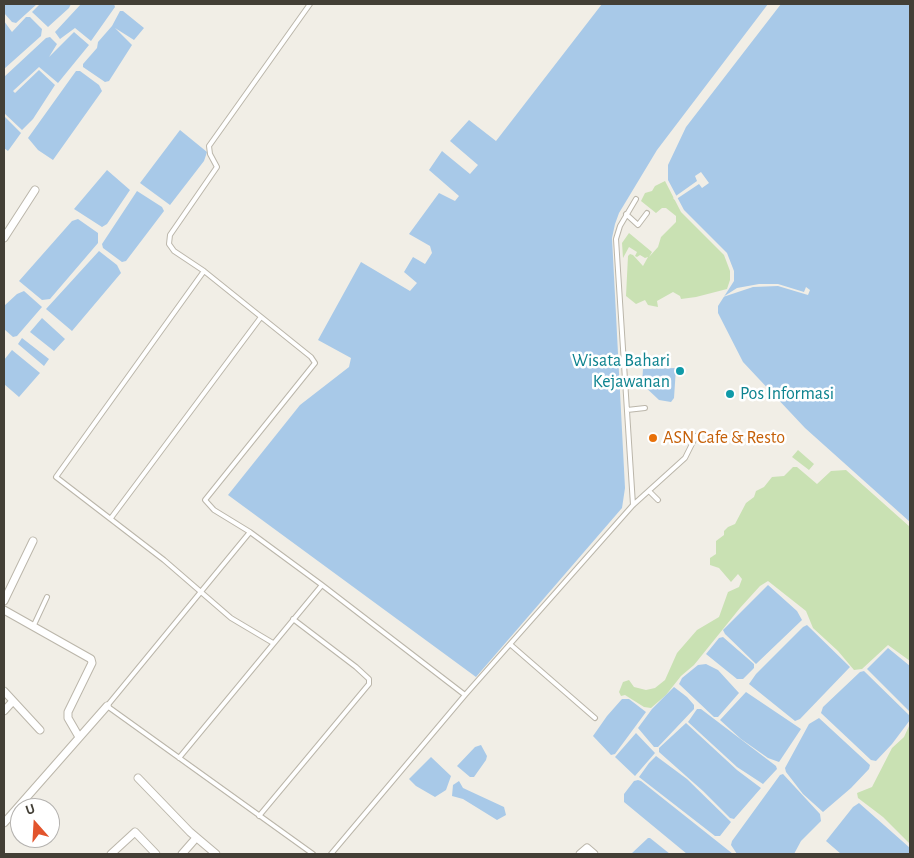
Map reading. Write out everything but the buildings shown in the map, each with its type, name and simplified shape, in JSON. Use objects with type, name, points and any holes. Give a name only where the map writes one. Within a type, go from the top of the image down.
[{"type":"street","points":[[4,238],[36,190]]},
{"type":"street","points":[[4,601],[33,541]]},
{"type":"street","points":[[4,610],[92,661],[68,712],[68,718],[79,737]]},
{"type":"street","points":[[4,691],[40,730]]},
{"type":"street","points":[[4,711],[13,701]]},
{"type":"street","points":[[4,822],[107,706]]},
{"type":"street","points":[[138,778],[196,838],[216,854]]},
{"type":"street","points":[[111,854],[134,832],[156,854]]},
{"type":"street","points":[[182,854],[196,838]]},
{"type":"street","points":[[580,854],[587,848],[594,854]]},
{"type":"lane","points":[[310,4],[209,146],[210,154],[217,167],[170,234],[169,244],[174,251],[204,271],[315,363],[205,500],[214,510],[250,532],[322,585],[464,695]]},
{"type":"lane","points":[[633,505],[616,239],[626,214],[636,199]]},
{"type":"lane","points":[[626,214],[638,225],[647,213]]},
{"type":"lane","points":[[204,271],[56,474],[57,479],[111,518],[231,618],[273,643]]},
{"type":"lane","points":[[111,518],[261,317]]},
{"type":"lane","points":[[627,410],[645,408]]},
{"type":"lane","points":[[331,854],[464,695],[511,645],[633,505],[685,458],[696,436]]},
{"type":"lane","points":[[649,491],[658,500]]},
{"type":"lane","points":[[250,532],[107,706],[313,854]]},
{"type":"lane","points":[[179,758],[322,585]]},
{"type":"lane","points":[[33,627],[48,597]]},
{"type":"lane","points":[[259,816],[369,684],[369,679],[356,667],[293,619]]},
{"type":"lane","points":[[511,645],[595,718]]},
{"type":"green space","points":[[665,181],[681,212],[724,255],[730,271],[730,280],[727,289],[696,297],[681,299],[680,296],[673,292],[657,301],[658,307],[648,305],[645,300],[636,304],[626,296],[628,256],[630,254],[633,255],[643,266],[648,257],[635,256],[637,252],[629,247],[623,258],[622,243],[629,233],[652,252],[649,257],[658,247],[661,237],[676,222],[676,216],[666,208],[662,208],[656,213],[641,201],[645,193],[652,191],[655,186]]},
{"type":"green space","points":[[798,450],[814,464],[809,470],[792,457]]},
{"type":"green space","points":[[793,467],[797,467],[817,484],[831,471],[846,470],[910,527],[910,661],[888,645],[862,669],[854,670],[838,651],[813,628],[806,611],[768,581],[760,586],[694,665],[651,708],[644,707],[625,695],[621,696],[619,692],[623,682],[629,680],[634,687],[646,690],[655,688],[665,680],[677,653],[697,630],[719,617],[728,592],[739,587],[742,579],[738,574],[731,582],[719,568],[710,565],[710,558],[716,554],[716,541],[724,535],[724,531],[728,527],[735,524],[746,503],[754,497],[756,491],[764,487],[772,477],[784,476]]},
{"type":"green space","points":[[910,724],[910,844],[883,817],[858,798],[857,793],[872,787],[892,748],[904,737]]},
{"type":"water","points":[[4,4],[37,4],[16,23],[12,22],[4,13]]},
{"type":"water","points":[[40,4],[71,4],[48,27],[32,12]]},
{"type":"water","points":[[81,4],[114,4],[115,7],[91,41],[75,28],[60,39],[55,32]]},
{"type":"water","points":[[602,4],[768,4],[657,150],[619,213],[615,224],[612,238],[625,488],[622,508],[476,677],[228,495],[300,405],[349,367],[351,358],[318,340],[361,262],[410,291],[417,283],[404,272],[413,257],[425,264],[432,253],[430,246],[409,234],[439,193],[455,201],[459,196],[429,170],[442,151],[470,174],[478,165],[450,141],[469,120],[496,141]]},
{"type":"water","points":[[781,4],[910,4],[910,522],[805,428],[743,362],[718,313],[718,306],[734,281],[734,271],[727,253],[684,210],[668,180],[668,165],[686,127]]},
{"type":"water","points":[[120,11],[123,11],[144,28],[134,40],[115,28],[132,45],[109,81],[105,82],[83,67],[83,64],[97,48],[98,42],[112,26]]},
{"type":"water","points":[[26,17],[30,17],[42,29],[41,36],[4,69],[4,21],[12,32]]},
{"type":"water","points":[[74,32],[89,45],[58,83],[39,67],[13,91],[15,93],[39,70],[55,85],[33,119],[22,130],[4,113],[4,77],[46,38],[50,37],[57,44],[49,57]]},
{"type":"water","points":[[76,71],[80,71],[99,85],[102,91],[53,160],[38,150],[28,138]]},
{"type":"water","points":[[4,116],[21,133],[8,151],[4,148]]},
{"type":"water","points":[[180,130],[207,152],[204,161],[170,205],[140,183]]},
{"type":"water","points":[[107,170],[130,190],[107,224],[102,227],[74,209]]},
{"type":"water","points":[[137,191],[162,207],[164,211],[126,261],[122,262],[103,248],[102,244]]},
{"type":"water","points":[[78,219],[98,233],[98,243],[50,299],[42,300],[19,281],[72,221]]},
{"type":"water","points":[[99,251],[117,265],[121,273],[72,331],[46,309]]},
{"type":"water","points":[[24,291],[42,307],[17,336],[13,337],[4,329],[4,306],[17,294]]},
{"type":"water","points":[[42,318],[65,339],[54,351],[30,332]]},
{"type":"water","points":[[22,338],[49,359],[44,366],[18,344]]},
{"type":"water","points":[[12,350],[40,373],[19,397],[4,384],[4,360]]},
{"type":"water","points":[[676,368],[674,398],[671,402],[659,400],[642,384],[643,369]]},
{"type":"water","points":[[768,585],[797,611],[802,620],[756,664],[723,630]]},
{"type":"water","points":[[807,625],[850,667],[800,719],[795,721],[749,684],[756,674]]},
{"type":"water","points":[[723,637],[754,664],[754,668],[743,679],[737,679],[706,654],[719,638]]},
{"type":"water","points":[[888,648],[910,666],[910,712],[867,669]]},
{"type":"water","points":[[706,664],[718,670],[739,693],[718,717],[714,717],[679,684],[682,678],[698,665]]},
{"type":"water","points":[[864,671],[910,716],[910,720],[892,744],[876,761],[871,760],[821,713],[823,707],[860,672]]},
{"type":"water","points":[[674,687],[687,697],[694,705],[694,709],[658,747],[654,747],[638,728],[652,709]]},
{"type":"water","points":[[746,692],[801,729],[779,762],[768,758],[741,739],[720,720]]},
{"type":"water","points":[[622,699],[629,699],[646,712],[615,754],[611,755],[593,736]]},
{"type":"water","points":[[697,709],[701,709],[776,766],[777,769],[763,784],[737,767],[688,722]]},
{"type":"water","points":[[819,718],[870,765],[869,769],[851,788],[823,812],[803,794],[785,768],[809,724]]},
{"type":"water","points":[[686,723],[737,770],[761,788],[734,819],[730,818],[659,752],[659,748]]},
{"type":"water","points":[[636,733],[655,753],[635,776],[615,757]]},
{"type":"water","points":[[481,745],[487,756],[486,760],[474,777],[470,777],[457,766],[475,747]]},
{"type":"water","points":[[656,756],[687,779],[731,822],[720,836],[715,836],[639,777]]},
{"type":"water","points":[[431,757],[451,776],[446,790],[435,797],[416,786],[409,779]]},
{"type":"water","points":[[783,774],[820,814],[821,821],[801,841],[794,854],[737,854],[731,845],[732,841],[780,775]]},
{"type":"water","points":[[638,780],[733,854],[687,854],[624,802],[624,794],[634,781]]},
{"type":"water","points":[[459,781],[463,788],[504,807],[506,815],[497,820],[463,799],[452,796],[453,785]]},
{"type":"water","points":[[859,803],[910,848],[910,854],[841,854],[826,841],[853,807]]},
{"type":"water","points":[[650,838],[670,854],[631,854]]},
{"type":"pier","points":[[701,172],[709,183],[702,188],[699,184],[675,200],[673,198],[697,181],[695,176]]},
{"type":"pier","points":[[759,284],[778,284],[804,292],[806,287],[810,290],[808,295],[778,286],[753,287],[723,297],[737,288]]},
{"type":"place","name":"Wisata Bahari Kejawanan","points":[[680,371]]},
{"type":"place","name":"Pos Informasi","points":[[730,394]]},
{"type":"place","name":"ASN Cafe & Resto","points":[[653,438]]}]
